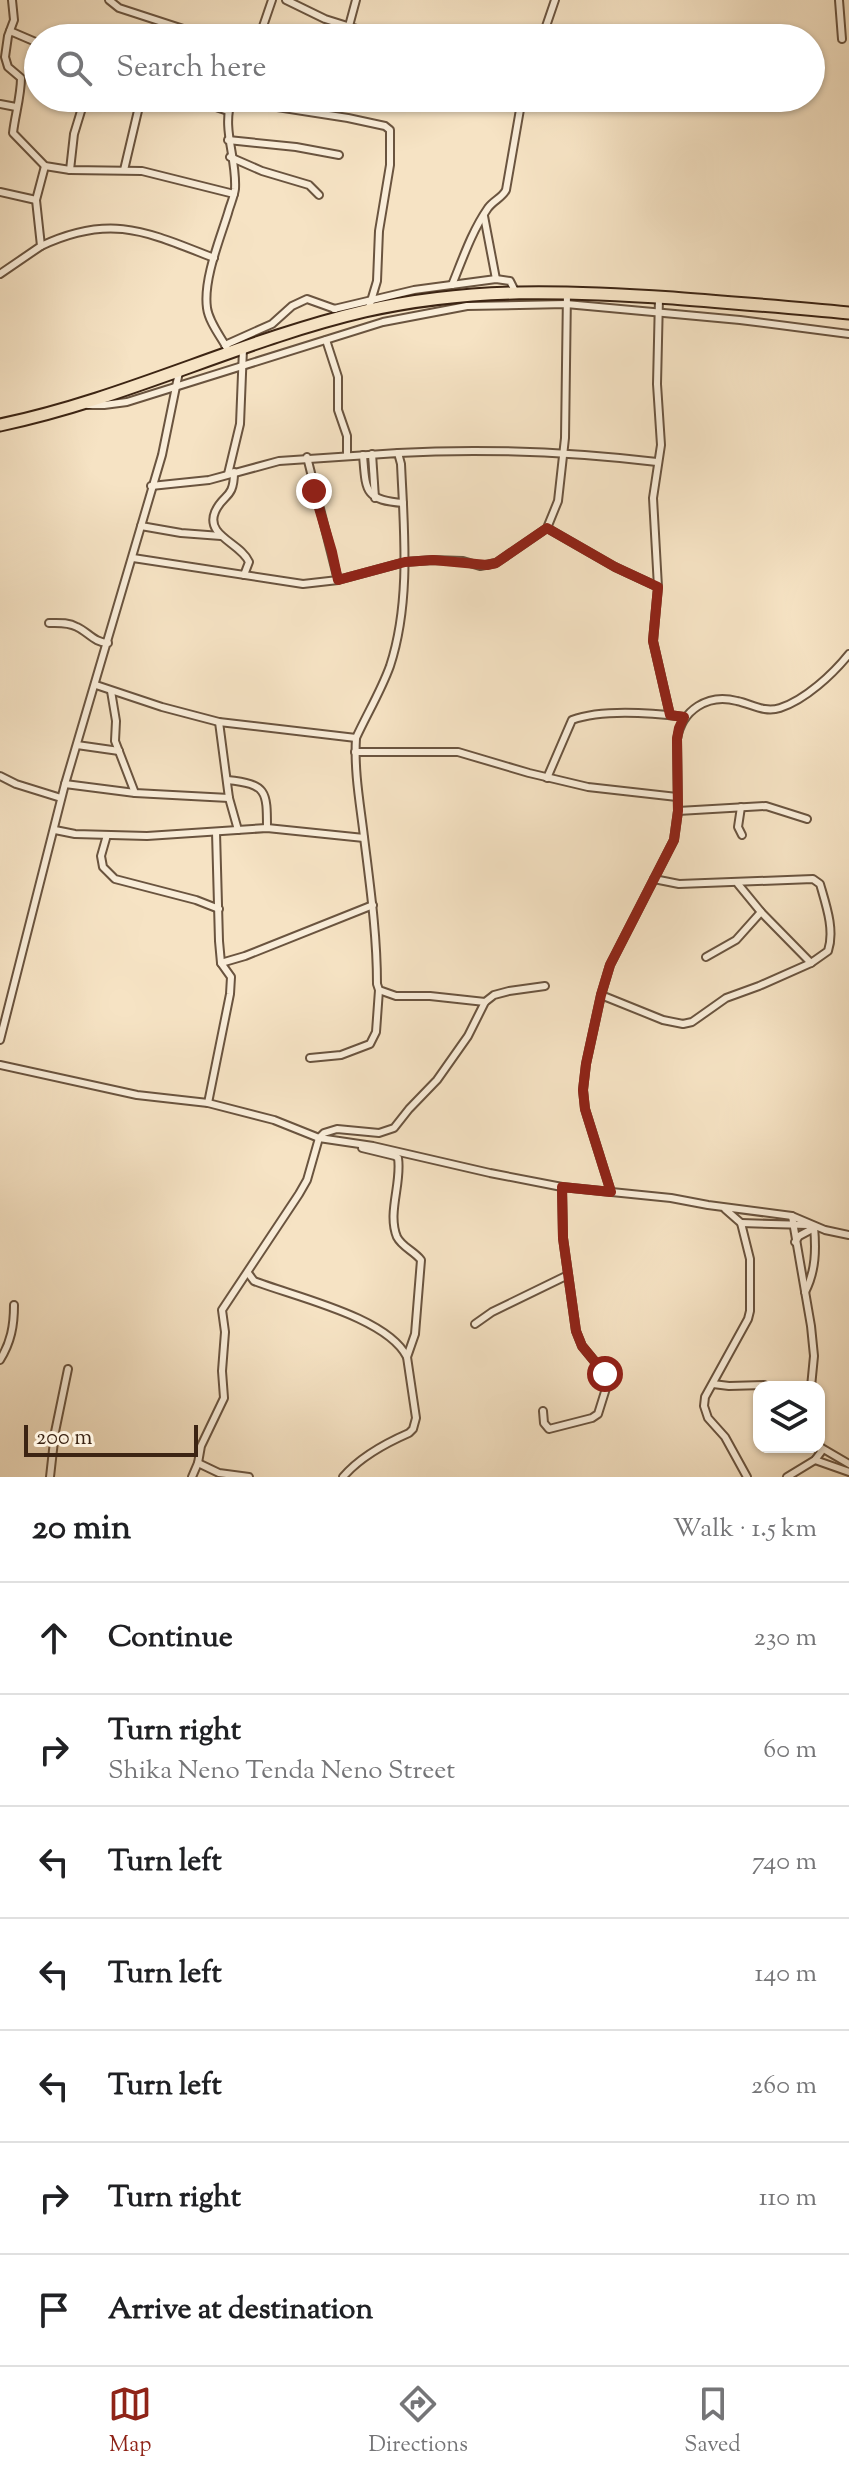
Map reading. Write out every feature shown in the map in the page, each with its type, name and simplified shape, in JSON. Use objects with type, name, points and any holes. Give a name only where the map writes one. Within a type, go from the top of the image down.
[{"type":"highway","points":[[0,425],[81,404],[179,371],[228,349],[243,349],[349,315],[370,305],[515,291],[566,298],[659,297],[849,313]]},
{"type":"street","points":[[12,0],[14,14],[5,53],[6,62],[21,78],[14,135],[45,166],[153,173],[234,194]]},
{"type":"street","points":[[109,0],[113,5],[170,24]]},
{"type":"street","points":[[128,10],[130,0]]},
{"type":"street","points":[[264,24],[272,0]]},
{"type":"street","points":[[286,0],[342,24]]},
{"type":"street","points":[[350,24],[356,0]]},
{"type":"street","points":[[547,24],[555,0]]},
{"type":"street","points":[[839,0],[842,39]]},
{"type":"street","points":[[0,33],[24,39]]},
{"type":"street","points":[[0,104],[16,107]]},
{"type":"street","points":[[70,170],[74,134],[81,112]]},
{"type":"street","points":[[124,170],[138,112]]},
{"type":"street","points":[[228,112],[234,194],[207,292],[210,318],[228,349],[272,324],[300,302],[314,300],[349,315]]},
{"type":"street","points":[[311,112],[385,126],[390,130],[390,165],[379,231],[377,281],[370,305]]},
{"type":"street","points":[[452,285],[465,249],[483,216],[506,190],[520,112]]},
{"type":"street","points":[[228,140],[339,155]]},
{"type":"street","points":[[230,157],[262,171],[305,183],[319,195]]},
{"type":"street","points":[[41,246],[36,200],[45,166]]},
{"type":"street","points":[[0,192],[36,200]]},
{"type":"street","points":[[483,216],[496,279]]},
{"type":"street","points":[[0,259],[2,272],[41,246],[68,234],[106,227],[129,228],[159,236],[214,258]]},
{"type":"street","points":[[334,309],[370,305],[406,292],[496,279],[510,281],[515,291]]},
{"type":"street","points":[[659,297],[657,384],[661,445],[653,498],[658,587],[653,641],[670,715]]},
{"type":"street","points":[[133,558],[288,583],[338,580],[405,562],[443,560],[487,565],[496,563],[547,528],[558,501],[564,453],[566,298]]},
{"type":"street","points":[[81,404],[127,402],[383,322],[467,306],[566,298],[658,314],[740,320],[849,334]]},
{"type":"street","points":[[326,340],[338,377],[338,410],[347,436],[347,455]]},
{"type":"street","points":[[243,349],[240,424],[231,473],[231,493],[214,515],[215,528],[221,536],[247,556],[249,565],[244,575]]},
{"type":"street","points":[[0,1040],[61,798],[169,429],[179,371]]},
{"type":"street","points":[[151,486],[189,484],[279,461],[347,455],[483,450],[564,453],[657,462]]},
{"type":"street","points":[[310,1058],[341,1055],[370,1044],[376,1032],[379,990],[373,905],[355,752],[356,738],[391,663],[398,624],[405,562],[398,453]]},
{"type":"street","points":[[372,454],[375,498]]},
{"type":"street","points":[[363,455],[369,492],[375,498],[403,503]]},
{"type":"street","points":[[307,457],[338,580]]},
{"type":"street","points":[[141,526],[221,536]]},
{"type":"street","points":[[547,528],[615,567],[658,587]]},
{"type":"street","points":[[49,623],[67,623],[101,643],[108,643]]},
{"type":"street","points":[[611,1192],[583,1099],[586,1064],[610,965],[672,848],[678,811],[679,728],[684,717],[698,705],[721,699],[765,709],[782,707],[828,677],[849,654]]},
{"type":"street","points":[[96,685],[219,722],[356,738]]},
{"type":"street","points":[[111,691],[116,721],[115,741],[135,793]]},
{"type":"street","points":[[547,778],[572,720],[602,714],[684,717]]},
{"type":"street","points":[[219,722],[229,798],[238,830]]},
{"type":"street","points":[[77,745],[119,751]]},
{"type":"street","points":[[355,752],[458,752],[588,787],[677,797]]},
{"type":"street","points":[[0,776],[42,794],[61,798]]},
{"type":"street","points":[[227,780],[257,786],[264,792],[267,828]]},
{"type":"street","points":[[65,784],[135,793],[229,798]]},
{"type":"street","points":[[678,811],[766,806],[807,819]]},
{"type":"street","points":[[741,807],[738,827],[742,835]]},
{"type":"street","points":[[55,830],[107,835],[186,835],[267,828],[364,838]]},
{"type":"street","points":[[208,1103],[231,977],[221,963],[216,832]]},
{"type":"street","points":[[107,835],[101,856],[106,872],[115,879],[219,909]]},
{"type":"street","points":[[601,995],[663,1020],[683,1024],[692,1022],[726,998],[811,963],[828,951],[831,942],[820,884],[813,879],[679,884],[654,879]]},
{"type":"street","points":[[738,884],[811,963]]},
{"type":"street","points":[[221,963],[373,905]]},
{"type":"street","points":[[706,957],[736,940],[761,912]]},
{"type":"street","points":[[192,1477],[201,1446],[224,1398],[222,1371],[225,1332],[222,1310],[307,1180],[319,1139],[330,1130],[379,1133],[394,1128],[437,1080],[468,1036],[485,1002],[494,995],[509,991],[545,986]]},
{"type":"street","points":[[379,990],[396,996],[485,1002]]},
{"type":"street","points":[[0,1065],[137,1095],[208,1103],[269,1119],[319,1139],[395,1156],[400,1162],[396,1235],[417,1255],[421,1265],[415,1334],[407,1357]]},
{"type":"street","points":[[319,1139],[373,1146],[562,1187],[671,1198],[792,1220],[849,1235]]},
{"type":"street","points":[[543,1411],[544,1423],[549,1429],[592,1418],[602,1407],[608,1382],[579,1340],[563,1238],[562,1187]]},
{"type":"street","points":[[724,1208],[741,1223],[750,1259],[750,1311],[705,1397],[704,1406],[708,1418],[725,1437],[747,1477]]},
{"type":"street","points":[[741,1223],[792,1220]]},
{"type":"street","points":[[792,1220],[814,1356],[812,1381]]},
{"type":"street","points":[[795,1242],[799,1236],[816,1227]]},
{"type":"street","points":[[805,1292],[815,1260],[816,1227]]},
{"type":"street","points":[[248,1273],[254,1281],[335,1308],[369,1323],[394,1339],[407,1357],[416,1418],[413,1429],[374,1452],[343,1477]]},
{"type":"street","points":[[475,1324],[492,1312],[568,1275]]},
{"type":"street","points":[[0,1360],[9,1345],[14,1326],[14,1305]]},
{"type":"street","points":[[50,1477],[55,1432],[68,1369]]},
{"type":"street","points":[[713,1384],[753,1385]]},
{"type":"street","points":[[825,1448],[849,1464]]},
{"type":"street","points":[[787,1477],[815,1460],[820,1453]]},
{"type":"street","points":[[815,1460],[849,1472]]},
{"type":"street","points":[[198,1463],[219,1473],[249,1477]]},
{"type":"route","points":[[314,491],[338,580],[405,562],[463,561],[480,566],[496,563],[547,528],[615,567],[658,587],[653,641],[670,715],[684,717],[677,739],[677,826],[672,848],[640,904],[606,975],[586,1064],[583,1099],[611,1192],[562,1187],[563,1238],[576,1331],[582,1346],[605,1374]]}]
